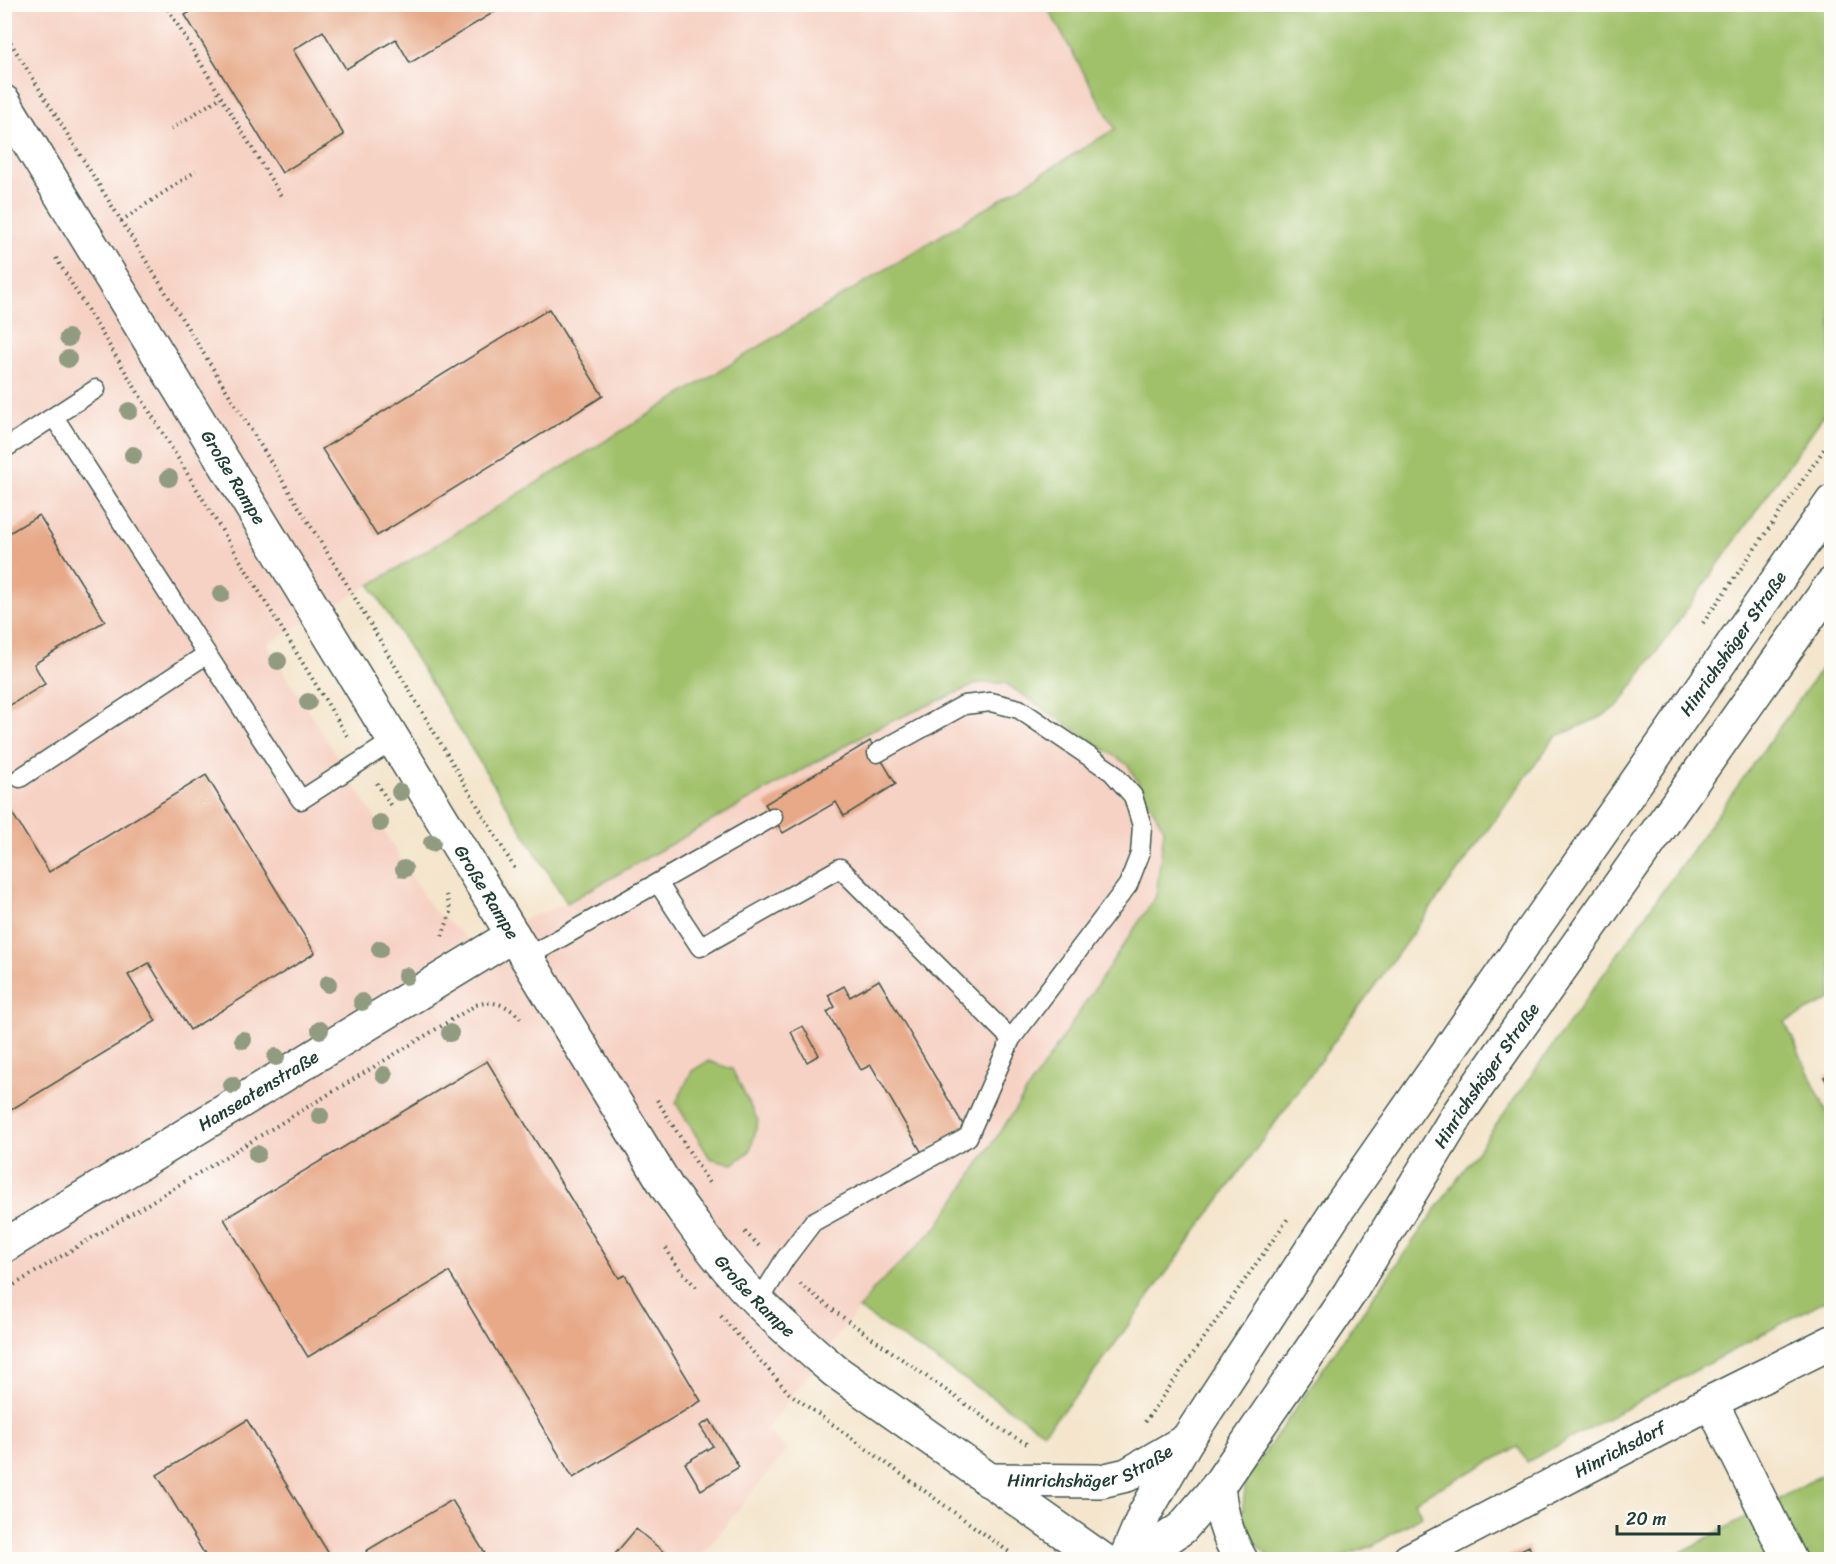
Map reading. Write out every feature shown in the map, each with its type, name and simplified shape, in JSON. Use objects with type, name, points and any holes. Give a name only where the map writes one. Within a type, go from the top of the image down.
[{"type":"street","name":"Große Rampe","points":[[4,102],[668,1189],[720,1260],[758,1303],[835,1371],[1103,1560]]},
{"type":"street","name":"Hinrichshäger Straße","points":[[1125,1560],[1145,1513],[1186,1440],[1338,1209],[1832,502]]},
{"type":"street","name":"Hinrichshäger Straße","points":[[1136,1560],[1182,1528],[1218,1486],[1349,1294],[1458,1114],[1832,584]]},
{"type":"street","name":"Hanseatenstraße","points":[[4,1246],[520,946]]},
{"type":"street","name":"Hinrichsdorf","points":[[1409,1560],[1711,1402],[1832,1342]]},
{"type":"street","points":[[1711,1402],[1790,1560]]},
{"type":"street","name":"Hinrichshäger Straße","points":[[988,1480],[1101,1481],[1126,1475],[1186,1440]]},
{"type":"street","points":[[1218,1486],[1221,1514],[1230,1541],[1241,1560]]},
{"type":"lane","points":[[4,448],[96,389]]},
{"type":"lane","points":[[54,417],[301,800],[394,740]]},
{"type":"lane","points":[[20,778],[207,654]]},
{"type":"lane","points":[[758,1303],[779,1268],[813,1222],[968,1137],[1011,1039],[1128,885],[1140,854],[1142,826],[1133,796],[1112,772],[1019,709],[991,702],[964,705],[877,753]]},
{"type":"lane","points":[[520,946],[658,883],[773,817]]},
{"type":"lane","points":[[658,883],[700,947],[840,868],[1011,1039]]},
{"type":"path","points":[[97,9],[104,4]]},
{"type":"path","points":[[165,4],[281,196]]},
{"type":"path","points":[[4,32],[343,578],[517,871]]},
{"type":"path","points":[[171,129],[221,97]]},
{"type":"path","points":[[121,220],[196,171]]},
{"type":"path","points":[[53,253],[398,817]]},
{"type":"path","points":[[444,934],[451,912],[446,892]]},
{"type":"path","points":[[4,1290],[476,1005],[487,1001],[502,1004],[517,1014]]},
{"type":"path","points":[[657,1100],[714,1191]]},
{"type":"path","points":[[744,1231],[779,1268],[837,1313],[1002,1430],[1036,1447]]},
{"type":"shaded area","points":[[5,5],[1046,5],[1116,129],[370,585],[267,644],[432,909],[470,940],[567,903],[876,728],[979,683],[1005,683],[1128,765],[1164,829],[1156,896],[938,1226],[874,1289],[766,1430],[787,1449],[699,1559],[5,1560]]},
{"type":"green space","points":[[1046,5],[1831,5],[1831,405],[1619,705],[1601,717],[1555,737],[1085,1385],[1044,1432],[859,1309],[874,1289],[938,1226],[1156,896],[1164,829],[1128,765],[1005,683],[979,683],[876,728],[567,903],[370,585],[1115,129]]},
{"type":"green space","points":[[1831,655],[1831,999],[1785,1022],[1831,1121],[1831,1297],[1527,1462],[1518,1447],[1414,1501],[1422,1516],[1372,1546],[1335,1559],[1271,1559],[1251,1540],[1242,1515],[1246,1480],[1359,1317]]},
{"type":"green space","points":[[708,1061],[732,1069],[758,1121],[750,1151],[733,1164],[710,1158],[676,1103],[692,1071]]},
{"type":"green space","points":[[1831,1460],[1831,1559],[1685,1560],[1678,1554],[1827,1472]]},
{"type":"building","points":[[203,5],[506,5],[410,63],[396,39],[346,69],[323,31],[293,50],[344,135],[282,173],[185,15]]},
{"type":"building","points":[[549,309],[603,396],[377,536],[322,449]]},
{"type":"building","points":[[39,515],[105,621],[34,664],[45,684],[4,709],[4,536]]},
{"type":"building","points":[[870,741],[896,784],[844,816],[836,802],[783,833],[765,804]]},
{"type":"building","points":[[206,775],[315,953],[190,1030],[149,963],[128,975],[156,1021],[9,1111],[4,1103],[4,800],[49,872]]},
{"type":"building","points":[[879,980],[965,1128],[922,1153],[871,1065],[861,1070],[827,1012],[835,1007],[828,995],[844,986],[850,997]]},
{"type":"building","points":[[803,1026],[819,1055],[807,1062],[791,1032]]},
{"type":"building","points":[[487,1061],[619,1278],[625,1275],[701,1401],[573,1478],[449,1272],[308,1357],[224,1219]]},
{"type":"building","points":[[1832,1073],[1832,1092],[1824,1077]]},
{"type":"building","points":[[247,1420],[329,1554],[319,1560],[208,1560],[157,1475]]},
{"type":"building","points":[[710,1420],[739,1467],[701,1490],[685,1463],[713,1446],[700,1426]]},
{"type":"building","points":[[452,1500],[489,1560],[371,1560],[366,1551]]},
{"type":"building","points":[[636,1529],[664,1552],[658,1560],[610,1560]]},
{"type":"building","points":[[1529,1546],[1533,1556],[1525,1560],[1507,1560],[1506,1557]]}]
